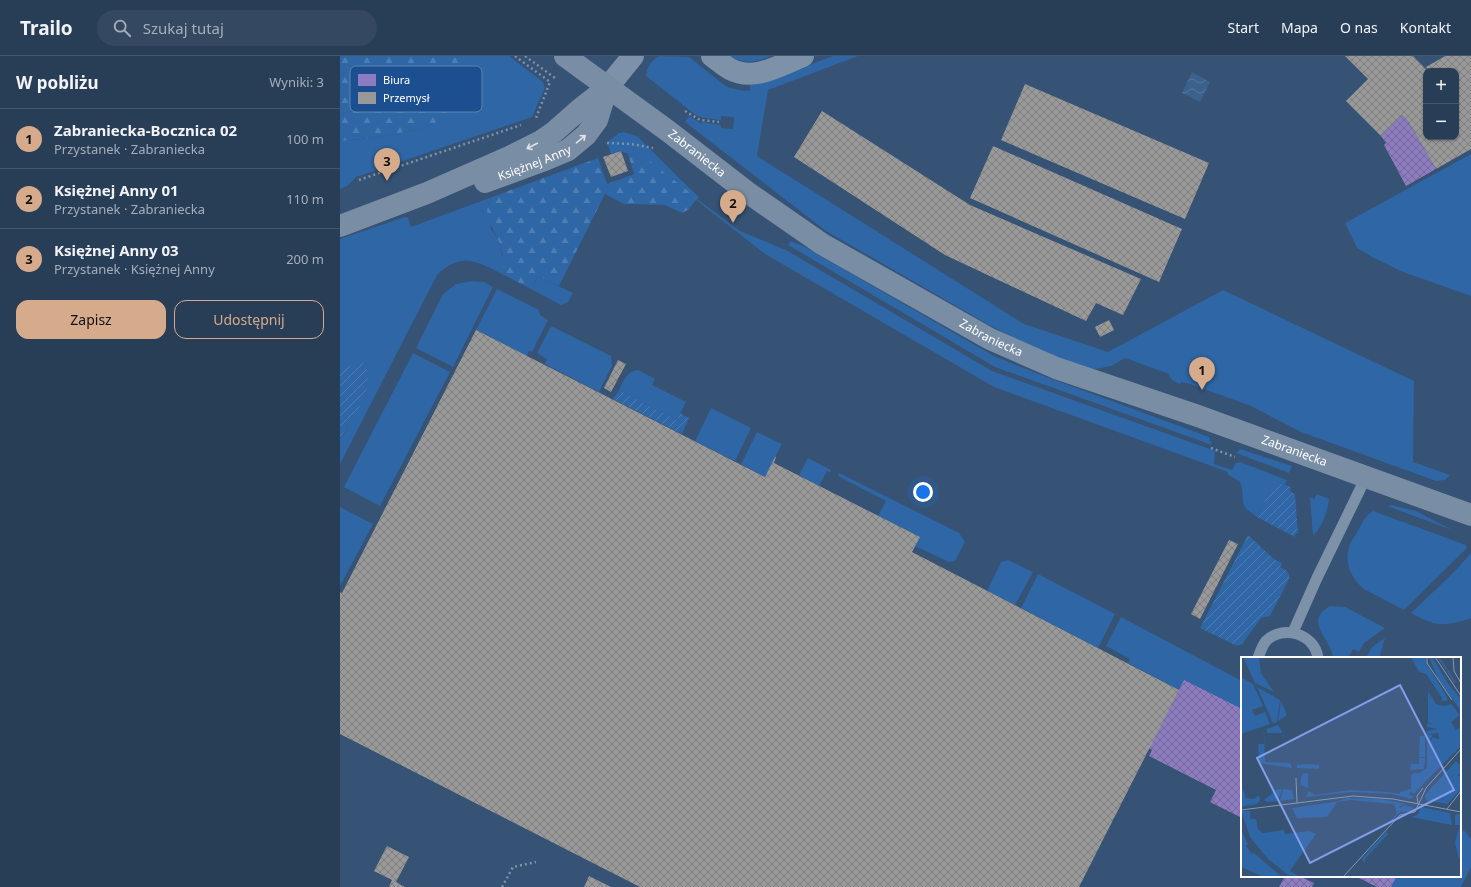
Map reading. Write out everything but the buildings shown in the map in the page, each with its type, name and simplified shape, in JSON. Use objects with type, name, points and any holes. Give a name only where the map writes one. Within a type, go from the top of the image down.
[{"type":"main road","name":"Zabraniecka","points":[[565,56],[747,192],[822,244],[990,339],[1056,368],[1179,410],[1471,515]]},
{"type":"main road","name":"Księżnej Anny","points":[[340,226],[427,194],[490,181],[568,150],[586,135],[597,120],[607,88]]},
{"type":"street","name":"Księżnej Anny","points":[[607,88],[633,56]]},
{"type":"street","points":[[712,56],[730,69],[751,74],[766,71],[803,56]]},
{"type":"lane","points":[[1292,632],[1366,477]]},
{"type":"lane","points":[[1258,657],[1260,649],[1266,641],[1284,632],[1292,632],[1305,637],[1313,644],[1318,657]]},
{"type":"path","points":[[515,56],[550,82],[535,120]]},
{"type":"path","points":[[525,56],[555,78]]},
{"type":"path","points":[[685,111],[700,120],[720,122]]},
{"type":"path","points":[[359,180],[528,123]]},
{"type":"path","points":[[606,143],[658,149]]},
{"type":"path","points":[[1211,448],[1235,457]]},
{"type":"path","points":[[502,887],[514,867],[536,862]]},
{"type":"green space","points":[[340,56],[453,56],[457,58],[459,66],[350,66],[350,112],[450,112],[445,119],[422,128],[381,137],[340,141]]},
{"type":"green space","points":[[453,56],[509,56],[543,82],[545,88],[532,117],[356,177],[347,186],[340,189],[340,141],[381,137],[422,128],[445,119],[446,112],[482,112],[482,66],[455,66],[457,58]]},
{"type":"green space","points":[[660,56],[689,57],[727,87],[750,91],[750,84],[768,81],[833,56],[858,56],[768,90],[757,156],[1024,324],[1108,352],[1223,290],[1414,381],[1413,462],[1450,475],[1445,480],[1436,481],[1301,432],[1251,406],[1190,384],[1175,382],[1169,374],[1125,358],[1111,366],[1091,370],[1032,347],[996,329],[826,231],[685,122],[689,116],[702,124],[702,122],[721,125],[721,128],[733,129],[734,117],[721,116],[721,120],[697,116],[646,76],[650,64]]},
{"type":"green space","points":[[729,56],[772,56],[760,60],[745,62]]},
{"type":"green space","points":[[624,132],[637,136],[699,197],[697,199],[643,157],[621,151],[611,154],[607,142],[619,133]]},
{"type":"green space","points":[[628,154],[643,156],[697,198],[688,210],[682,213],[665,205],[624,204],[605,194],[559,286],[538,276],[531,289],[504,275],[509,265],[504,260],[498,239],[488,220],[487,209],[492,197],[598,158],[607,184],[634,174]]},
{"type":"green space","points":[[1471,154],[1471,296],[1403,272],[1357,248],[1345,223]]},
{"type":"green space","points":[[492,197],[487,209],[491,229],[498,239],[502,255],[509,265],[504,275],[478,263],[462,261],[454,263],[437,275],[340,464],[340,438],[345,432],[366,392],[347,369],[340,373],[340,239],[405,217],[408,218],[411,227]]},
{"type":"green space","points":[[697,199],[740,231],[786,250],[992,371],[1215,451],[1214,464],[1232,470],[1236,463],[1240,462],[1287,480],[1285,485],[1274,481],[1257,517],[1246,509],[1243,503],[1240,482],[1227,474],[1228,472],[994,387],[765,254],[696,200]]},
{"type":"green space","points":[[791,241],[805,247],[994,356],[1041,375],[1209,437],[1212,445],[995,367],[788,245]]},
{"type":"green space","points":[[538,276],[573,293],[568,302],[561,305],[531,289]]},
{"type":"green space","points":[[472,281],[484,282],[493,287],[453,367],[416,348],[443,294],[456,284]]},
{"type":"green space","points":[[497,289],[539,310],[540,315],[548,320],[532,352],[529,351],[527,356],[476,330]]},
{"type":"green space","points":[[551,326],[611,356],[612,366],[599,392],[545,364],[547,359],[537,353]]},
{"type":"green space","points":[[413,353],[450,372],[380,506],[344,487]]},
{"type":"green space","points":[[357,361],[365,363],[368,384],[365,396],[359,408],[340,438],[340,373]]},
{"type":"green space","points":[[638,370],[655,379],[652,385],[686,402],[677,420],[619,390],[628,375]]},
{"type":"green space","points":[[619,390],[677,420],[680,413],[689,418],[682,434],[613,399]]},
{"type":"green space","points":[[711,408],[751,428],[735,461],[695,441]]},
{"type":"green space","points":[[757,432],[782,444],[765,477],[741,464]]},
{"type":"green space","points":[[1240,449],[1292,466],[1289,473],[1236,453]]},
{"type":"green space","points":[[808,458],[831,470],[830,472],[827,471],[819,486],[799,475]]},
{"type":"green space","points":[[839,473],[959,533],[965,542],[955,561],[949,562],[915,546],[920,537],[878,516],[886,501],[838,476]]},
{"type":"green space","points":[[1274,481],[1291,487],[1290,491],[1295,494],[1298,534],[1296,533],[1295,537],[1257,517]]},
{"type":"green space","points":[[1317,494],[1329,499],[1324,519],[1313,536],[1310,497],[1314,499]]},
{"type":"green space","points":[[1391,505],[1416,511],[1452,530],[1387,506]]},
{"type":"green space","points":[[340,507],[373,524],[340,586]]},
{"type":"green space","points":[[1373,511],[1466,545],[1467,548],[1404,610],[1364,589],[1356,581],[1348,565],[1350,543],[1364,520]]},
{"type":"green space","points":[[1248,535],[1274,559],[1282,563],[1280,567],[1287,572],[1289,579],[1270,616],[1261,618],[1242,644],[1237,646],[1200,628]]},
{"type":"green space","points":[[1471,553],[1471,618],[1453,623],[1440,624],[1427,621],[1411,613],[1453,573]]},
{"type":"green space","points":[[1008,560],[1033,572],[1015,605],[987,591],[1001,562]]},
{"type":"green space","points":[[1038,574],[1115,614],[1098,648],[1021,608]]},
{"type":"green space","points":[[1330,606],[1345,607],[1385,628],[1364,643],[1359,652],[1353,649],[1349,657],[1333,657],[1318,624],[1322,612]]},
{"type":"green space","points":[[1121,617],[1241,680],[1241,709],[1179,690],[1128,663],[1130,659],[1106,646]]},
{"type":"green space","points":[[1385,638],[1379,657],[1366,657],[1371,648]]},
{"type":"green space","points":[[1461,830],[1466,832],[1471,839],[1471,867],[1461,887],[1391,887],[1396,877],[1461,877]]},
{"type":"water","points":[[1192,72],[1210,82],[1200,102],[1182,93]]},
{"type":"place","name":"Księżnej Anny 03","points":[[387,181]]},
{"type":"place","name":"Księżnej Anny 01","points":[[733,223]]},
{"type":"place","name":"Zabraniecka-Bocznica 02","points":[[1202,390]]}]
